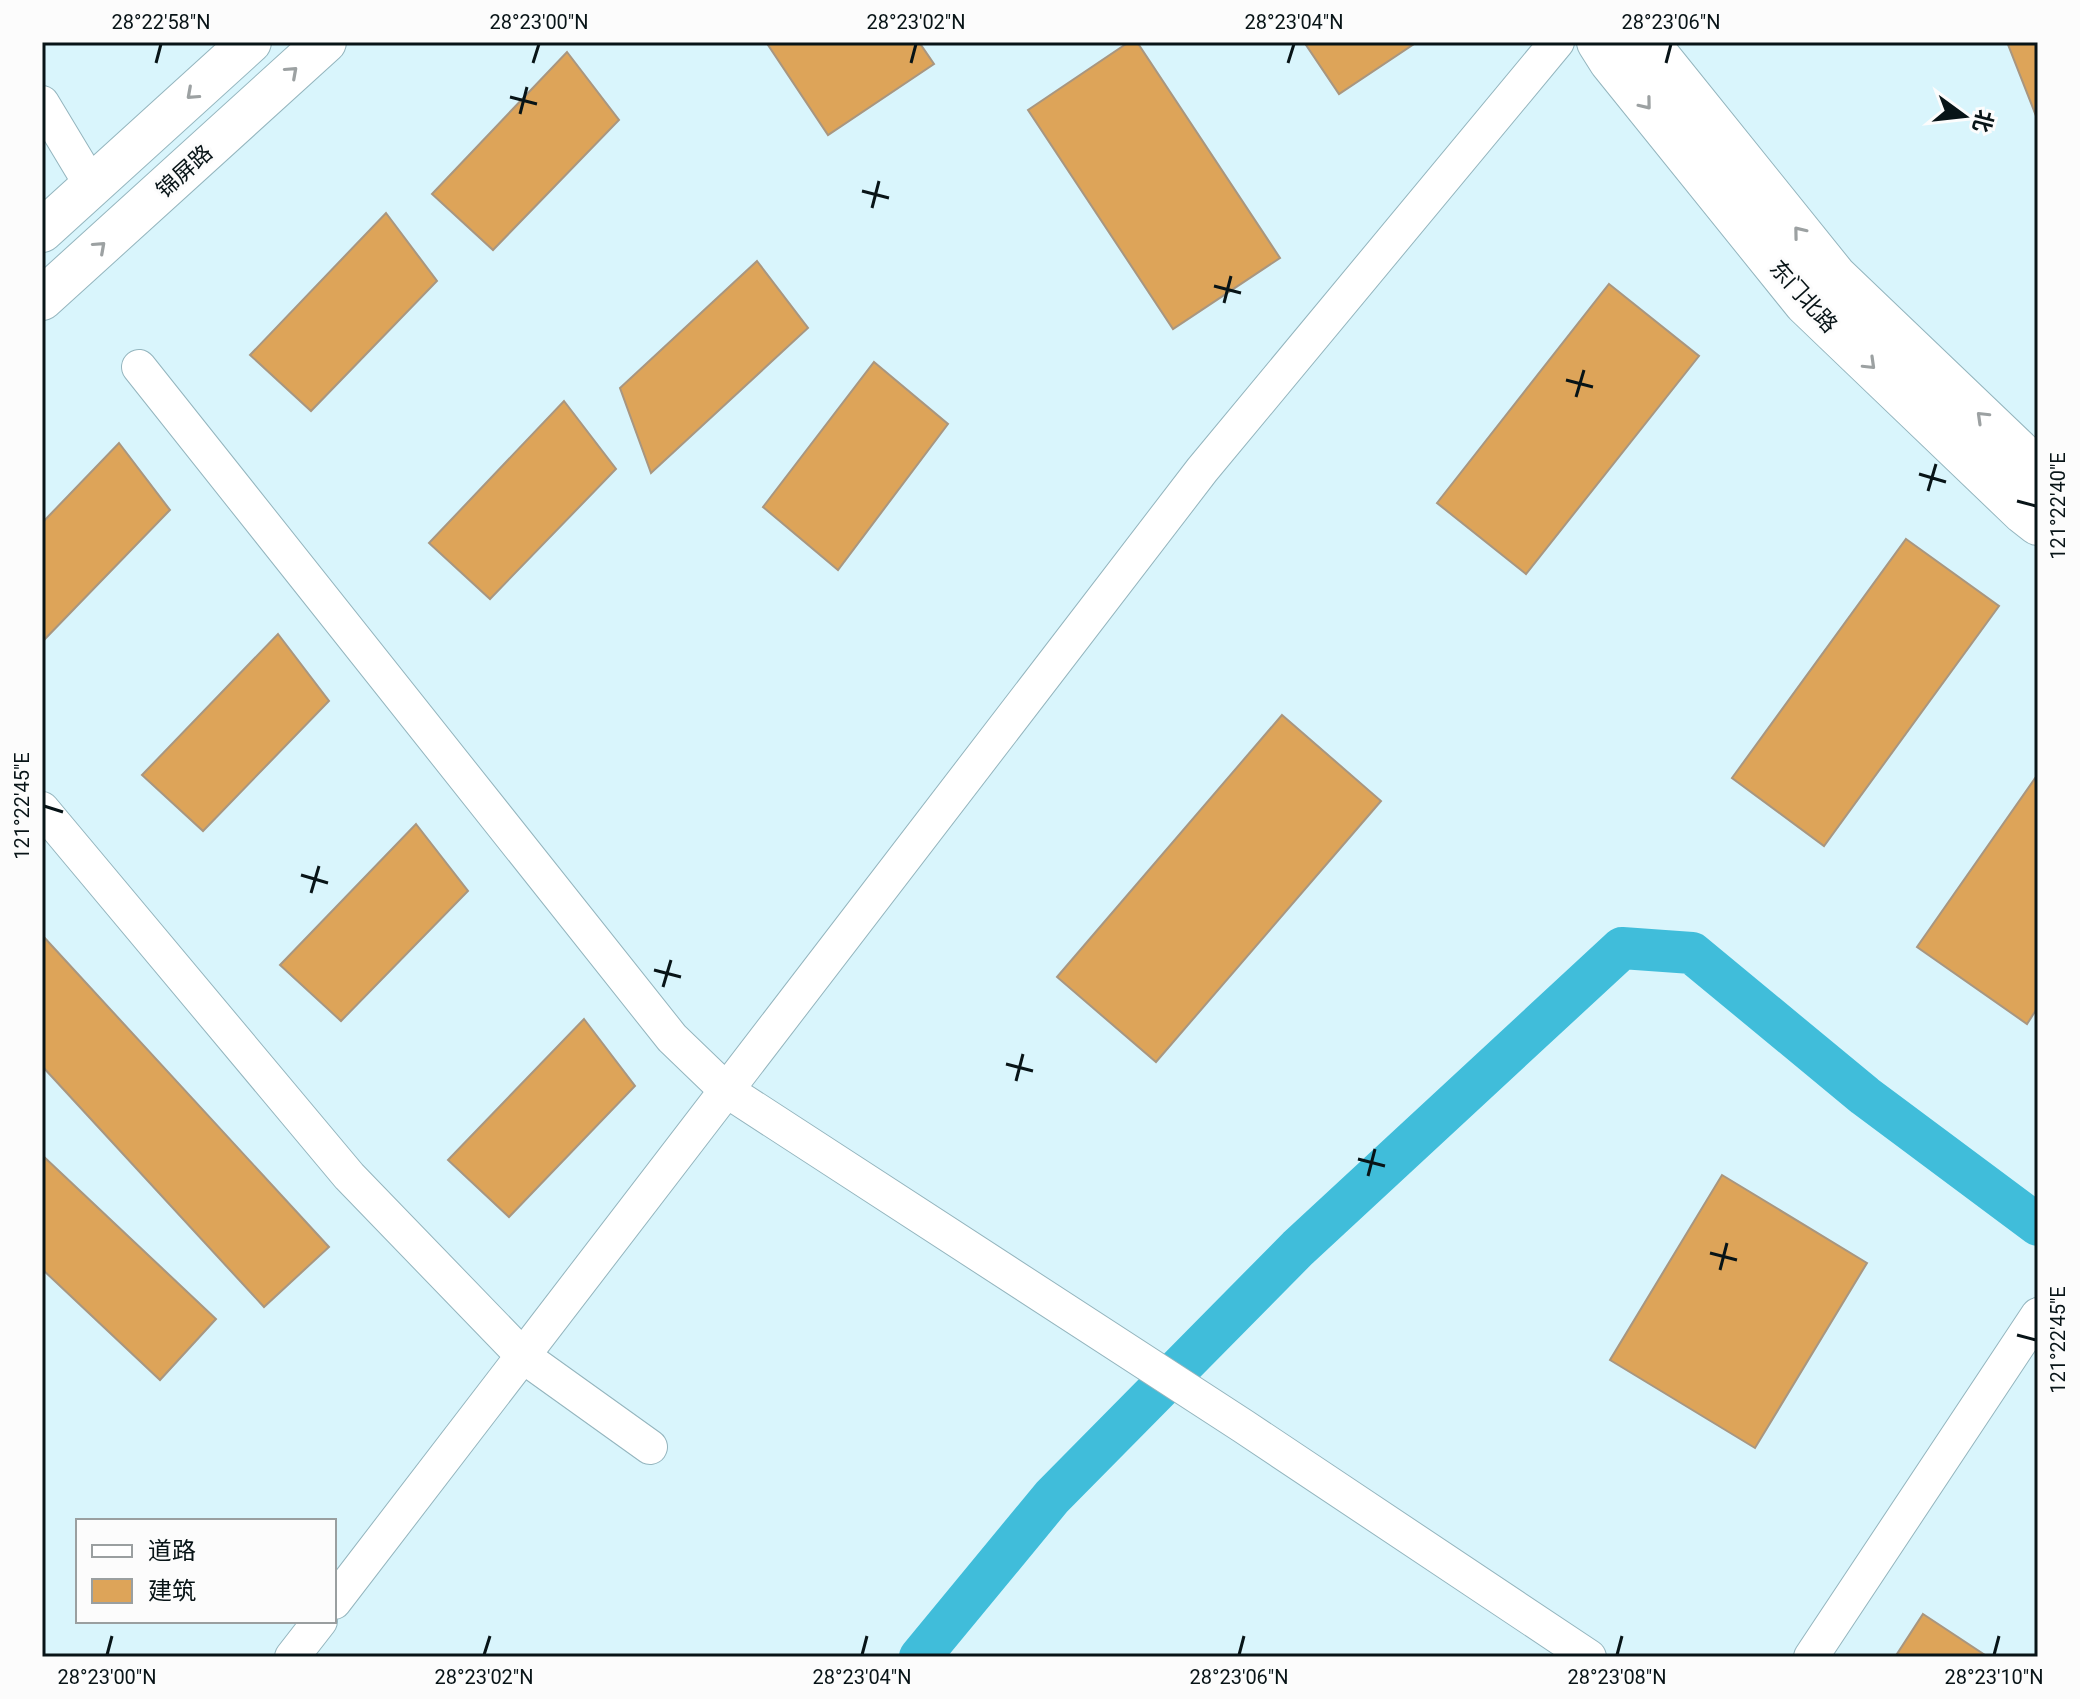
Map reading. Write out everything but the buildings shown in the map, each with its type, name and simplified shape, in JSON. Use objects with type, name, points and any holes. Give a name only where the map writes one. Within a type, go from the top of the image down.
[{"type":"main road","name":"东门北路","points":[[1599,42],[1611,61],[1806,303],[2038,523]]},
{"type":"main road","name":"东门北路","points":[[1646,42],[1835,277],[2038,471]]},
{"type":"street","points":[[42,231],[250,42]]},
{"type":"street","name":"锦屏路","points":[[42,299],[325,42]]},
{"type":"street","points":[[336,1599],[1202,470],[1557,42]]},
{"type":"street","points":[[42,103],[92,186]]},
{"type":"street","points":[[139,367],[672,1038],[726,1090],[1243,1426],[1589,1657]]},
{"type":"street","points":[[42,809],[349,1176],[523,1356],[650,1447]]},
{"type":"street","points":[[1811,1657],[2038,1315]]},
{"type":"street","points":[[292,1657],[318,1623]]},
{"type":"waterway","points":[[920,1657],[1052,1497],[1298,1248],[1622,948],[1692,953],[1865,1096],[2038,1225]]}]
